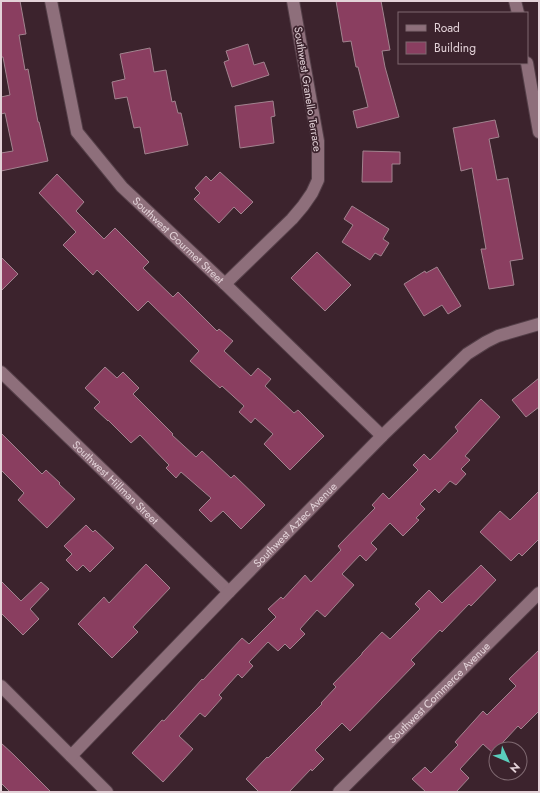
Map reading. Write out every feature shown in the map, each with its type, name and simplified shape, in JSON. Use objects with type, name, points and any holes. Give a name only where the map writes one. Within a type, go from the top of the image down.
[{"type":"street","name":"Southwest Gourmet Street","points":[[51,1],[77,132],[122,187],[382,436]]},
{"type":"street","name":"Southwest Granello Terrace","points":[[225,284],[292,219],[312,193],[318,180],[318,141],[293,1]]},
{"type":"street","points":[[516,1],[518,12]]},
{"type":"street","points":[[527,64],[539,132]]},
{"type":"street","name":"Southwest Aztec Avenue","points":[[71,756],[382,436],[467,354],[498,336],[539,324]]},
{"type":"street","name":"Southwest Hillman Street","points":[[1,372],[229,592]]},
{"type":"street","name":"Southwest Commerce Avenue","points":[[340,792],[539,593]]},
{"type":"street","points":[[1,686],[107,792]]},
{"type":"building","points":[[1,1],[20,1],[26,34],[19,35],[25,70],[28,69],[38,122],[48,161],[1,171],[1,153],[13,151],[5,113],[1,114],[1,97],[10,95],[3,57],[1,57]]},
{"type":"building","points":[[336,1],[381,1],[390,50],[382,51],[399,117],[357,128],[353,111],[368,107],[358,67],[356,67],[351,41],[343,42]]},
{"type":"building","points":[[248,44],[254,65],[264,62],[269,75],[232,87],[224,62],[229,60],[226,51]]},
{"type":"building","points":[[150,48],[154,72],[166,70],[172,102],[175,101],[178,113],[181,113],[188,145],[145,154],[140,127],[134,128],[127,97],[115,99],[112,82],[125,79],[120,54]]},
{"type":"building","points":[[273,101],[275,116],[271,117],[274,143],[240,148],[235,106]]},
{"type":"building","points":[[495,120],[499,137],[489,139],[497,180],[508,178],[523,259],[510,261],[514,285],[489,289],[481,249],[486,249],[472,168],[461,171],[453,128]]},
{"type":"building","points":[[363,151],[400,152],[400,164],[392,164],[392,182],[362,182]]},
{"type":"building","points":[[220,172],[253,202],[241,214],[234,207],[219,223],[194,199],[200,193],[195,188],[206,176],[211,181]]},
{"type":"building","points":[[57,174],[84,202],[76,211],[104,239],[115,228],[149,262],[143,268],[173,297],[178,292],[217,331],[219,329],[233,341],[224,351],[251,376],[258,368],[271,379],[265,386],[294,413],[298,410],[324,436],[290,470],[264,444],[273,434],[255,418],[251,423],[239,412],[244,406],[222,386],[220,388],[190,361],[199,351],[148,301],[138,311],[97,270],[93,275],[63,245],[76,232],[39,193]]},
{"type":"building","points":[[352,206],[389,229],[383,239],[389,243],[381,256],[375,253],[370,260],[342,242],[353,225],[344,219]]},
{"type":"building","points":[[317,252],[351,285],[325,311],[291,278]]},
{"type":"building","points":[[1,257],[18,274],[1,291]]},
{"type":"building","points":[[437,267],[461,306],[448,314],[442,305],[424,316],[404,284],[425,271],[426,273]]},
{"type":"building","points":[[105,367],[117,378],[123,372],[139,388],[133,394],[173,434],[172,435],[196,457],[202,451],[231,478],[234,475],[265,505],[241,529],[223,511],[211,522],[199,510],[211,498],[181,472],[176,478],[166,468],[169,465],[140,435],[131,443],[94,408],[100,402],[85,388]]},
{"type":"building","points":[[539,378],[539,407],[526,417],[512,400]]},
{"type":"building","points":[[481,399],[500,417],[465,456],[470,460],[461,469],[466,474],[456,485],[450,481],[439,493],[435,489],[420,504],[425,509],[416,518],[419,520],[403,536],[390,523],[371,543],[377,549],[366,561],[360,555],[342,574],[354,585],[325,617],[317,610],[300,629],[305,634],[290,649],[285,644],[278,651],[268,642],[249,662],[253,666],[242,678],[238,674],[219,695],[222,698],[205,717],[200,713],[179,736],[193,749],[163,782],[132,753],[242,638],[249,644],[276,617],[268,609],[281,597],[283,599],[305,575],[311,582],[341,550],[338,546],[375,508],[372,505],[383,493],[389,499],[418,470],[413,465],[424,454],[430,460],[458,431],[455,427]]},
{"type":"building","points":[[1,433],[42,474],[46,470],[75,499],[47,528],[18,500],[24,493],[1,470]]},
{"type":"building","points":[[539,491],[539,539],[522,556],[519,553],[511,561],[480,532],[500,511],[510,520]]},
{"type":"building","points":[[86,525],[93,532],[95,530],[114,548],[90,572],[83,565],[77,571],[66,560],[72,554],[64,546]]},
{"type":"building","points":[[146,564],[170,588],[133,627],[138,632],[112,658],[78,624],[104,597],[109,603]]},
{"type":"building","points":[[481,565],[496,580],[471,606],[469,604],[442,632],[440,630],[411,660],[415,664],[350,731],[342,723],[315,750],[324,759],[312,771],[311,769],[289,792],[259,792],[246,779],[322,704],[321,703],[336,687],[333,684],[382,632],[390,639],[420,609],[415,604],[429,590],[442,603]]},
{"type":"building","points":[[1,581],[21,601],[41,582],[49,589],[30,609],[39,619],[23,635],[1,613]]},
{"type":"building","points":[[539,650],[539,711],[521,729],[518,726],[504,741],[488,741],[488,748],[483,744],[460,769],[469,778],[456,792],[426,792],[412,779],[425,767],[431,773],[458,745],[455,742],[483,711],[487,715],[516,686],[509,679]]},
{"type":"building","points":[[1,743],[51,792],[10,792],[1,783]]}]
